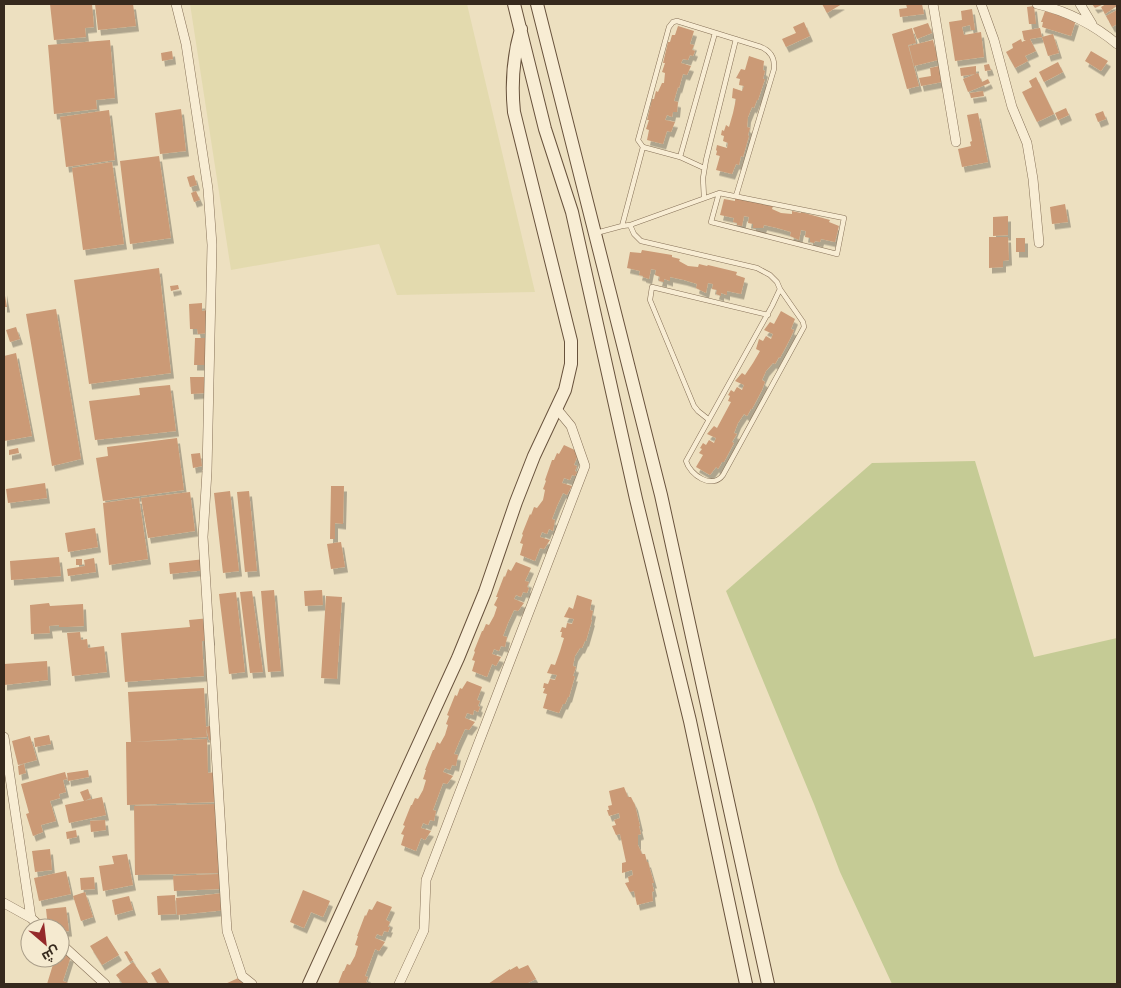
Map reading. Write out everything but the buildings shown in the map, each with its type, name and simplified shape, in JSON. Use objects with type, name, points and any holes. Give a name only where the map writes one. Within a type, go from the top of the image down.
[{"type":"main road","points":[[514,4],[545,130],[572,212],[636,499],[690,721],[746,984]]},
{"type":"main road","points":[[538,4],[661,496],[768,984]]},
{"type":"main road","points":[[309,984],[458,658],[485,592],[534,456],[565,390],[571,364],[571,341],[514,112],[513,62],[521,29]]},
{"type":"main road","points":[[558,174],[578,169]]},
{"type":"street","points":[[176,4],[186,44],[208,190],[212,246],[207,471],[203,537],[227,931],[242,976],[252,984]]},
{"type":"street","points":[[933,4],[956,142]]},
{"type":"street","points":[[981,4],[994,40],[1012,107],[1027,143],[1033,179],[1039,244]]},
{"type":"street","points":[[1037,4],[1055,6],[1094,27],[1117,44]]},
{"type":"street","points":[[1080,4],[1094,27]]},
{"type":"street","points":[[399,984],[424,930],[426,880],[585,466],[571,426],[557,409]]},
{"type":"street","points":[[4,737],[31,918]]},
{"type":"street","points":[[4,903],[31,918]]},
{"type":"street","points":[[70,952],[105,984]]},
{"type":"lane","points":[[704,168],[680,157],[643,147],[639,143],[638,138],[671,24],[677,21],[766,49],[770,53],[774,64],[736,196]]},
{"type":"lane","points":[[680,157],[715,33]]},
{"type":"lane","points":[[704,198],[704,168],[736,39]]},
{"type":"lane","points":[[622,226],[643,147]]},
{"type":"lane","points":[[595,234],[630,225],[719,193],[844,218],[836,254],[711,222],[719,193]]},
{"type":"lane","points":[[630,225],[634,234],[641,240],[757,268],[770,275],[800,315],[804,327],[723,475],[715,482],[707,481],[691,471],[686,461],[768,315],[780,289]]},
{"type":"lane","points":[[708,420],[698,411],[690,397],[650,300],[652,287],[768,315]]},
{"type":"shaded area","points":[[190,4],[467,4],[535,292],[397,295],[379,244],[231,270]]},
{"type":"green space","points":[[975,461],[1034,657],[1117,638],[1117,984],[892,984],[840,872],[726,591],[872,463]]}]
